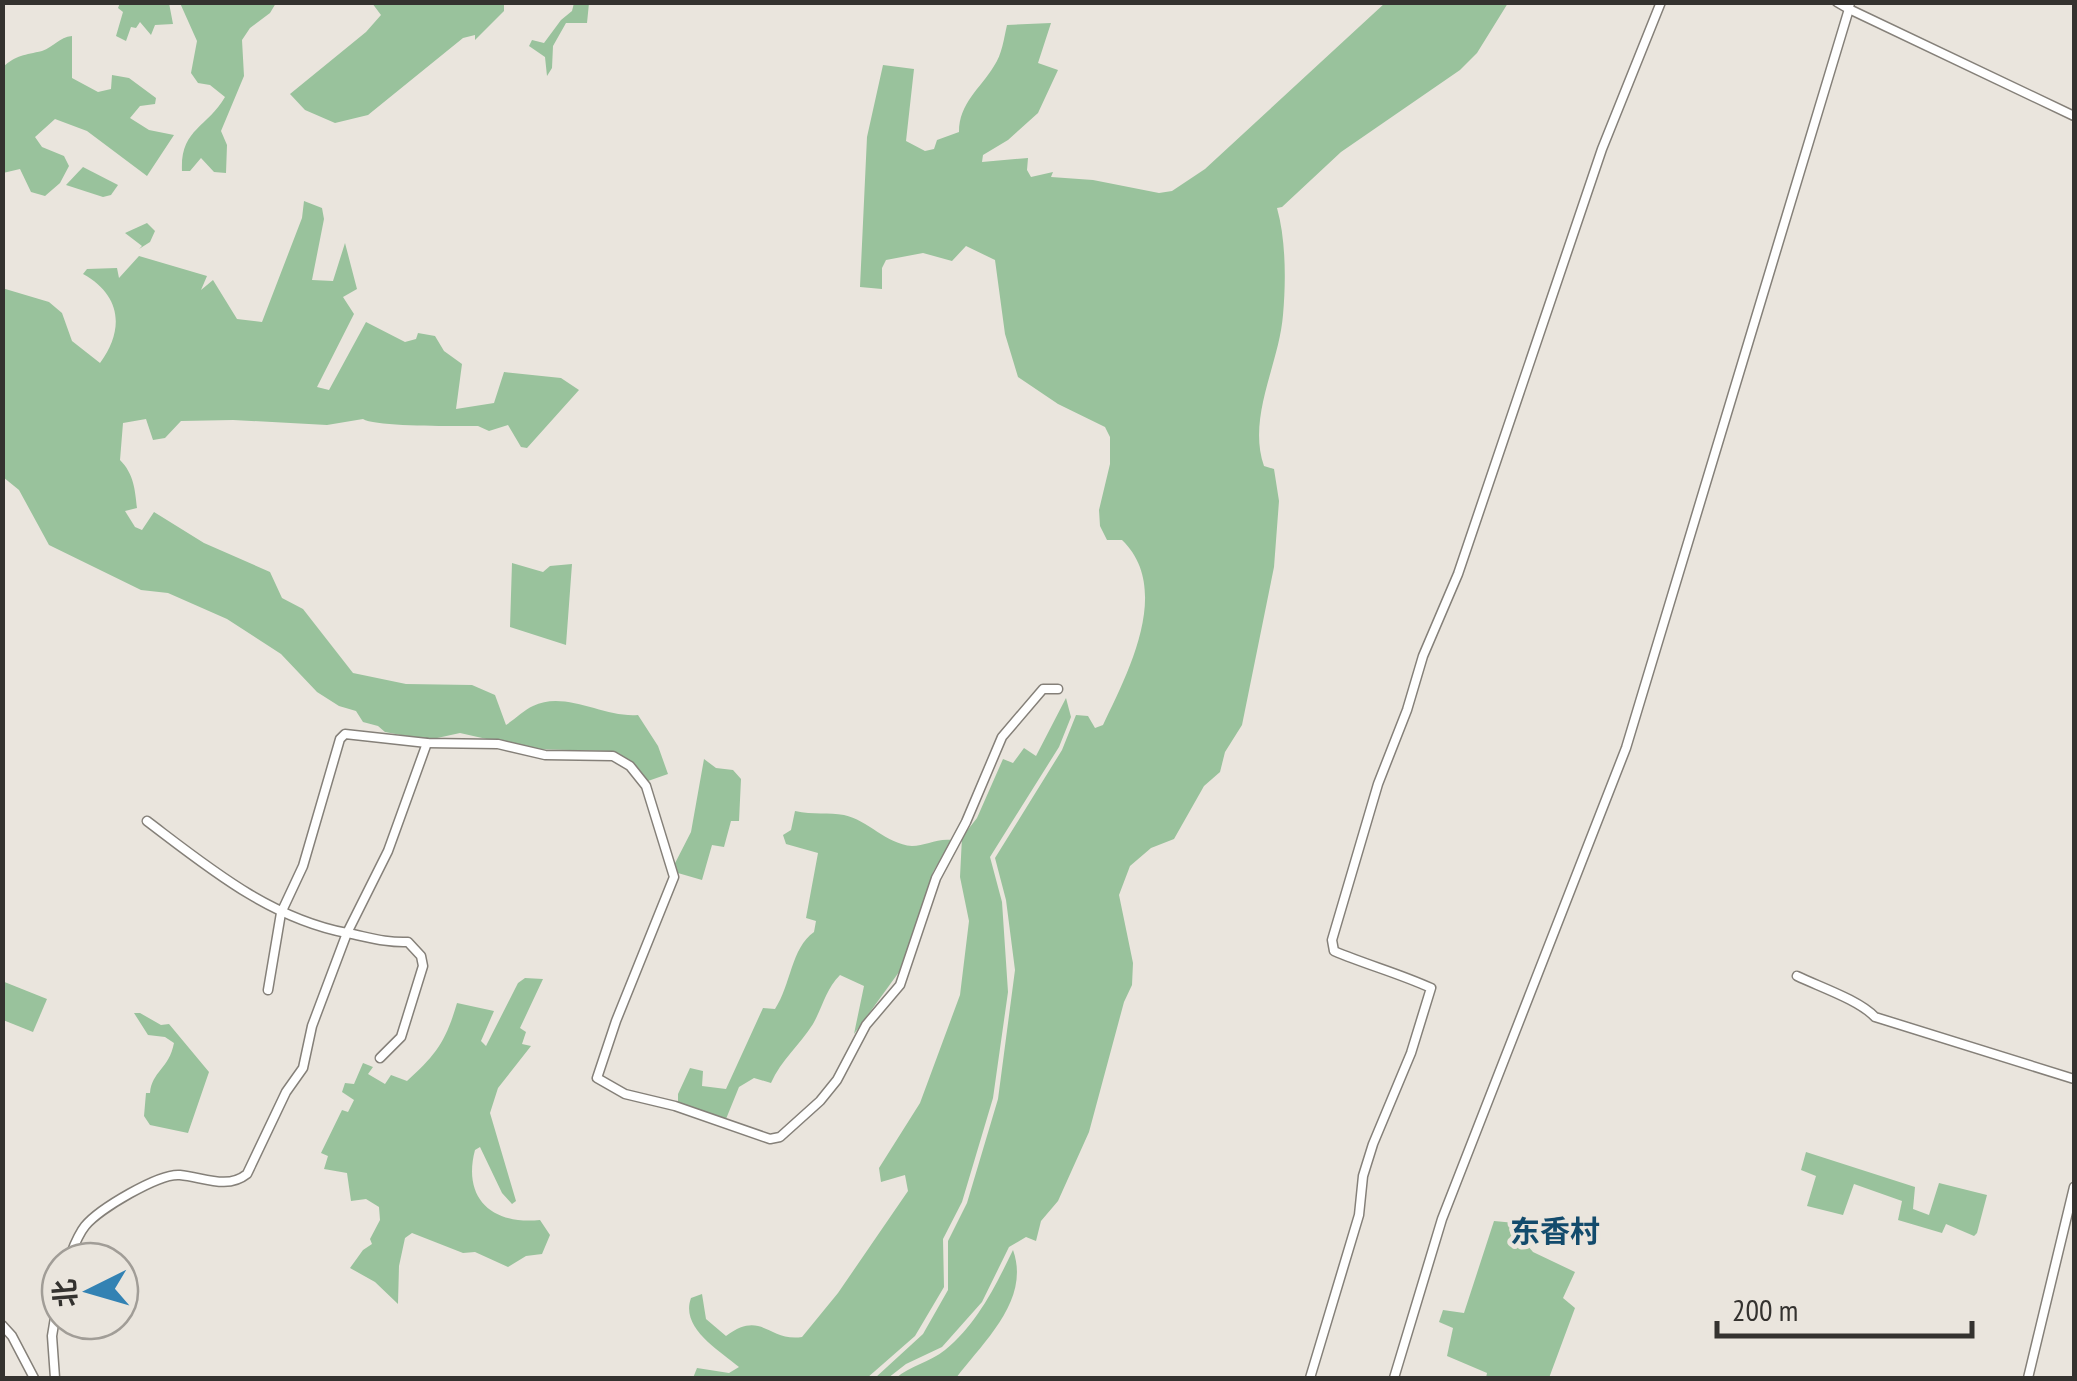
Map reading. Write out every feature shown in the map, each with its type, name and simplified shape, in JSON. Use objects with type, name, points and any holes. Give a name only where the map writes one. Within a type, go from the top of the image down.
[{"type":"street","points":[[1310,1378],[1359,1215],[1363,1176],[1372,1144],[1411,1053],[1431,988],[1334,951],[1332,940],[1378,784],[1423,656],[1458,574],[1602,148],[1661,2]]},
{"type":"street","points":[[1837,2],[2074,116]]},
{"type":"street","points":[[1394,1378],[1442,1219],[1626,748],[1849,6]]},
{"type":"street","points":[[268,990],[281,914],[304,866],[340,739],[345,734],[426,743],[476,742],[545,755],[612,756],[630,766],[646,786],[674,877],[622,1005],[598,1078],[625,1094],[675,1106],[770,1139],[780,1137],[837,1080],[866,1024],[900,985],[936,878],[966,822],[1002,737],[1043,689],[1058,689]]},
{"type":"street","points":[[78,1241],[88,1222],[147,1184],[176,1174],[212,1182],[239,1180],[248,1174],[286,1092],[303,1068],[312,1026],[347,933],[388,850],[426,743]]},
{"type":"street","points":[[147,821],[226,881],[281,914],[347,933],[408,942],[421,956],[423,966],[401,1037],[380,1058]]},
{"type":"street","points":[[1797,976],[1845,1001],[1864,1006],[1875,1017],[2074,1079]]},
{"type":"street","points":[[2028,1378],[2074,1187]]},
{"type":"street","points":[[2,1325],[34,1378]]},
{"type":"street","points":[[52,1341],[55,1378]]},
{"type":"green space","points":[[120,3],[169,3],[173,24],[155,25],[151,35],[140,22],[136,28],[131,27],[126,41],[116,36],[123,12],[118,8]]},
{"type":"green space","points":[[180,3],[276,3],[242,40],[244,76],[221,131],[227,145],[226,173],[214,172],[201,158],[190,171],[182,171],[190,137],[225,97],[210,85],[198,83],[191,73],[197,41]]},
{"type":"green space","points":[[372,3],[504,3],[504,11],[475,40],[475,35],[463,38],[368,115],[335,123],[305,110],[290,94],[366,32],[381,15]]},
{"type":"green space","points":[[574,3],[589,3],[587,23],[566,23],[553,46],[552,68],[547,76],[545,57],[529,46],[532,40],[544,43],[572,11]]},
{"type":"green space","points":[[1385,3],[1508,3],[1477,53],[1460,70],[1341,152],[1277,208],[1284,261],[1283,315],[1259,429],[1264,466],[1274,469],[1279,501],[1274,567],[1242,725],[1225,752],[1220,772],[1204,786],[1174,839],[1151,848],[1130,866],[1119,895],[1133,963],[1132,985],[1089,1132],[1058,1201],[1041,1221],[1036,1241],[1026,1237],[1009,1247],[982,1302],[942,1347],[906,1364],[888,1378],[875,1378],[923,1334],[948,1290],[948,1241],[967,1203],[998,1099],[1015,970],[1006,900],[995,858],[1062,750],[1076,715],[1088,716],[1095,728],[1103,725],[1133,657],[1145,607],[1144,582],[1137,560],[1122,540],[1107,540],[1100,526],[1099,510],[1110,464],[1110,437],[1105,427],[1058,404],[1018,377],[1005,334],[995,260],[966,246],[952,261],[923,253],[886,260],[882,289],[860,287],[867,137],[883,65],[914,69],[906,141],[925,151],[934,149],[937,140],[959,132],[966,104],[999,57],[1007,25],[1051,23],[1038,63],[1058,70],[1038,113],[1008,140],[983,155],[982,162],[1028,158],[1031,177],[1053,172],[1051,177],[1093,180],[1159,193],[1172,191],[1205,169]]},
{"type":"green space","points":[[72,36],[72,78],[98,92],[111,89],[112,75],[129,78],[156,98],[155,104],[140,106],[130,118],[149,130],[174,135],[147,176],[87,131],[55,119],[35,137],[42,147],[64,156],[69,166],[60,183],[45,196],[31,192],[20,169],[3,173],[3,67]]},
{"type":"green space","points":[[83,167],[118,185],[111,195],[103,197],[66,185]]},
{"type":"green space","points":[[304,201],[322,208],[324,219],[312,280],[333,281],[345,243],[357,289],[343,297],[354,314],[317,387],[329,390],[366,322],[405,342],[416,339],[418,333],[435,336],[444,351],[462,364],[456,409],[494,403],[504,372],[561,378],[579,390],[527,448],[521,447],[508,425],[489,431],[478,426],[399,425],[363,419],[327,425],[181,421],[165,438],[153,440],[146,419],[123,423],[120,460],[131,477],[137,508],[125,511],[135,527],[142,530],[154,512],[204,543],[270,572],[282,598],[303,609],[353,673],[406,684],[472,685],[495,695],[506,725],[530,708],[558,701],[638,715],[658,746],[668,774],[648,781],[621,755],[609,751],[531,749],[460,733],[428,740],[385,732],[363,722],[356,711],[317,692],[281,654],[227,619],[168,593],[141,590],[49,545],[19,490],[3,477],[2,288],[49,302],[62,313],[72,341],[100,363],[113,338],[115,314],[105,292],[83,274],[87,269],[117,268],[119,278],[139,256],[207,276],[201,290],[213,280],[237,319],[262,322],[302,218]]},
{"type":"green space","points":[[147,223],[155,231],[150,242],[139,249],[142,246],[125,233]]},
{"type":"green space","points":[[512,563],[543,572],[550,566],[572,564],[566,645],[510,627]]},
{"type":"green space","points":[[1066,698],[1071,717],[1059,747],[990,857],[1002,902],[1008,992],[993,1098],[962,1202],[943,1239],[944,1287],[915,1336],[867,1378],[693,1378],[697,1368],[729,1373],[739,1367],[696,1329],[689,1309],[691,1298],[702,1294],[706,1319],[726,1336],[748,1325],[802,1337],[838,1293],[908,1191],[905,1175],[881,1182],[879,1168],[920,1103],[960,995],[969,921],[960,877],[962,837],[977,818],[1003,759],[1013,763],[1024,748],[1036,756]]},
{"type":"green space","points":[[704,759],[716,768],[733,770],[741,779],[739,821],[731,821],[724,847],[712,845],[702,880],[671,871],[691,832]]},
{"type":"green space","points":[[795,811],[853,818],[885,837],[912,846],[952,840],[933,872],[907,961],[854,1034],[864,986],[840,975],[813,1024],[771,1083],[754,1078],[739,1087],[726,1119],[678,1104],[678,1094],[690,1068],[703,1071],[702,1086],[726,1089],[763,1008],[775,1009],[800,947],[814,932],[816,921],[806,918],[818,853],[786,844],[783,835],[791,830]]},
{"type":"green space","points":[[525,978],[543,979],[520,1028],[526,1032],[522,1044],[531,1046],[498,1088],[490,1113],[516,1201],[512,1204],[502,1193],[480,1147],[475,1150],[473,1182],[477,1195],[495,1213],[540,1220],[550,1235],[542,1254],[526,1256],[508,1267],[475,1252],[463,1253],[412,1233],[405,1238],[399,1266],[398,1304],[375,1282],[350,1268],[372,1244],[370,1239],[380,1220],[379,1207],[366,1199],[351,1201],[347,1173],[324,1169],[328,1156],[321,1153],[342,1110],[348,1112],[354,1100],[342,1092],[345,1083],[354,1084],[363,1063],[373,1067],[368,1074],[385,1084],[391,1075],[407,1081],[439,1046],[457,1003],[494,1011],[481,1041],[486,1046],[518,983]]},
{"type":"green space","points":[[2,981],[47,999],[33,1032],[3,1020]]},
{"type":"green space","points":[[134,1013],[161,1025],[169,1024],[209,1072],[188,1133],[150,1125],[144,1116],[146,1093],[150,1093],[174,1043],[165,1037],[148,1035]]},
{"type":"green space","points":[[1806,1152],[1915,1187],[1913,1209],[1929,1215],[1939,1183],[1987,1195],[1977,1233],[1974,1236],[1946,1224],[1942,1233],[1898,1220],[1902,1201],[1854,1184],[1843,1215],[1807,1206],[1816,1176],[1801,1170]]},
{"type":"green space","points":[[1494,1221],[1526,1224],[1534,1229],[1527,1245],[1533,1252],[1575,1272],[1563,1298],[1575,1308],[1549,1378],[1486,1378],[1487,1373],[1447,1356],[1453,1328],[1439,1322],[1443,1310],[1464,1313]]},
{"type":"green space","points":[[1013,1250],[1017,1268],[1010,1303],[991,1335],[956,1378],[896,1378],[939,1354],[967,1329]]},
{"type":"district","name":"东香村","points":[[1555,1232]]}]
